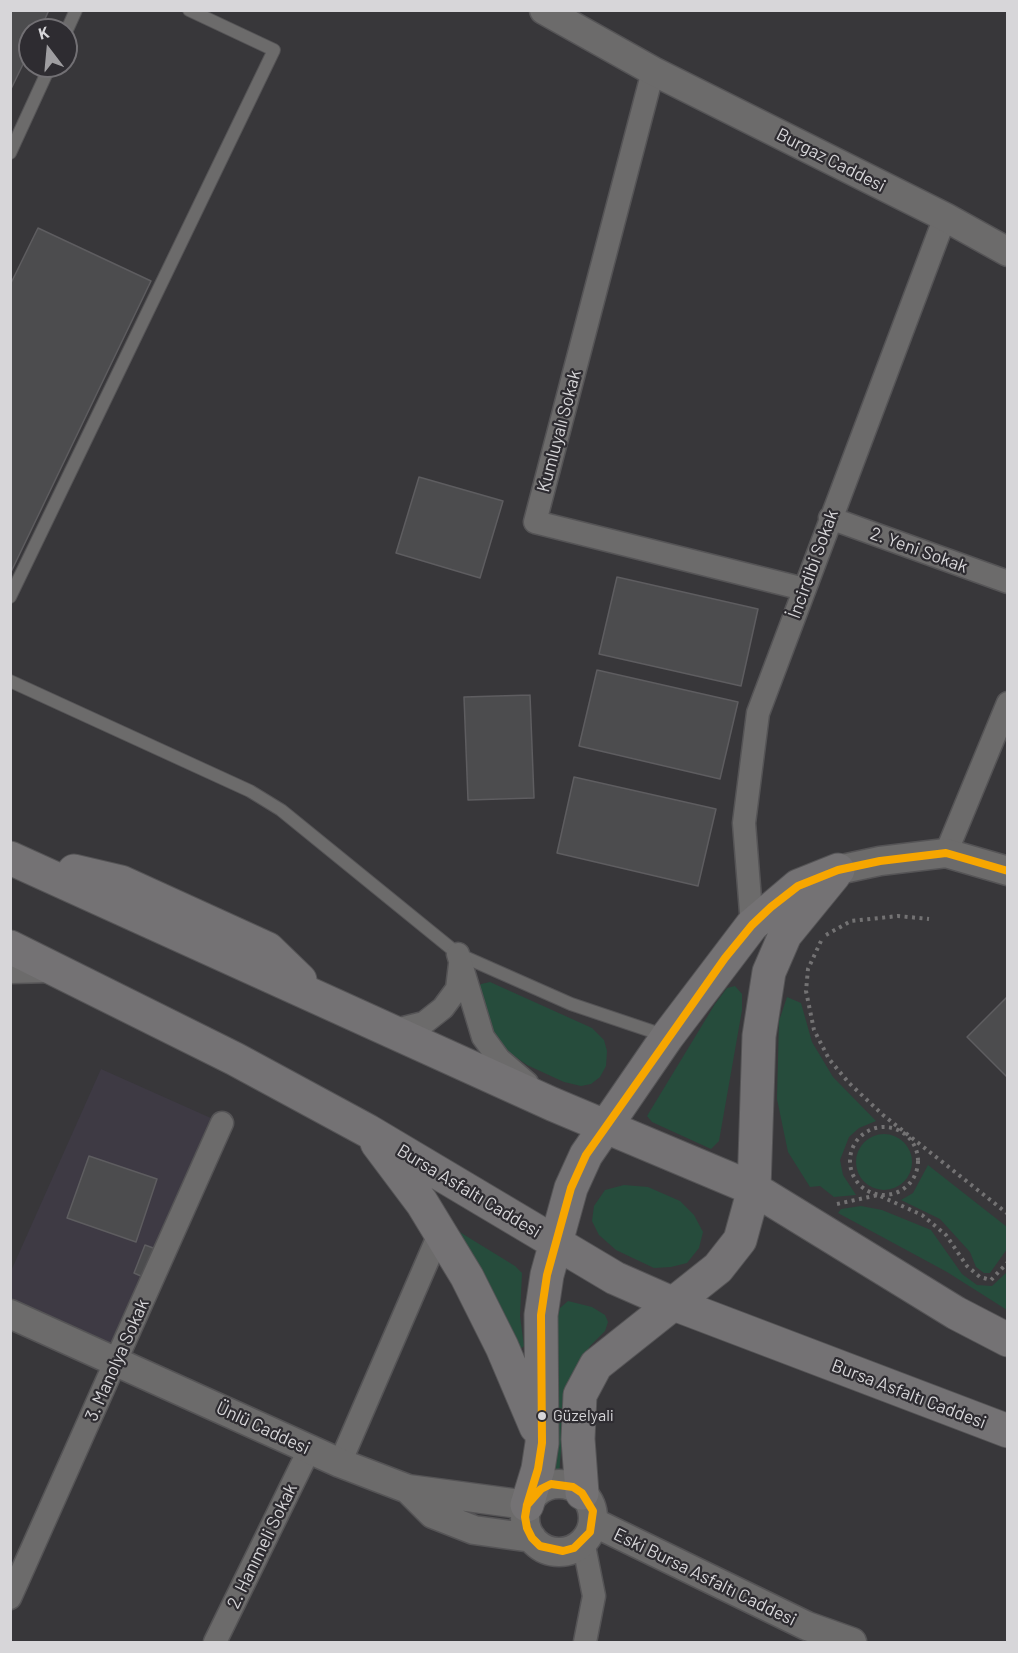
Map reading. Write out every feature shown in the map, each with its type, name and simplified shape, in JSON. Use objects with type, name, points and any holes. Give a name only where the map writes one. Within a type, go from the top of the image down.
[{"type":"highway","points":[[24,864],[552,1104],[754,1189],[956,1313],[1008,1340]]},
{"type":"highway","points":[[527,1505],[538,1469],[542,1443],[542,1315],[547,1275],[571,1188],[586,1155],[667,1037],[752,925],[798,886],[838,870]]},
{"type":"highway","points":[[586,1519],[578,1439],[580,1395],[596,1365],[718,1268],[740,1240],[754,1189],[759,1036],[769,972],[785,935],[838,870]]},
{"type":"highway","name":"Bursa Asfaltı Caddesi","points":[[10,947],[236,1059],[368,1131],[615,1278],[674,1304],[1008,1431]]},
{"type":"highway","points":[[368,1131],[422,1203],[467,1277],[502,1347],[542,1443]]},
{"type":"street","name":"Burgaz Caddesi","points":[[544,10],[653,71],[945,217],[1008,252]]},
{"type":"street","name":"Kumluyalı Sokak","points":[[653,71],[535,522],[804,589]]},
{"type":"street","name":"İncirdibi Sokak","points":[[752,925],[744,823],[758,713],[945,217]]},
{"type":"street","name":"2. Yeni Sokak","points":[[830,518],[1008,582]]},
{"type":"street","points":[[946,853],[1008,704]]},
{"type":"street","points":[[838,870],[880,861],[946,853],[1008,871]]},
{"type":"street","points":[[392,1031],[424,1023],[443,1008],[457,989],[458,954]]},
{"type":"street","points":[[458,954],[483,1037],[499,1059],[552,1104]]},
{"type":"street","points":[[10,972],[55,971]]},
{"type":"street","name":"3. Manolya Sokak","points":[[10,1598],[222,1123]]},
{"type":"street","points":[[340,1463],[440,1232]]},
{"type":"street","name":"Ünlü Caddesi","points":[[10,1314],[340,1463],[408,1489],[527,1505]]},
{"type":"street","name":"2. Hanımeli Sokak","points":[[215,1642],[309,1449]]},
{"type":"street","points":[[532,1538],[525,1516],[527,1505],[541,1489],[551,1484],[562,1484],[586,1519],[594,1596],[585,1642]]},
{"type":"street","points":[[408,1489],[433,1514],[474,1530],[532,1538],[551,1551],[574,1548],[586,1519]]},
{"type":"street","name":"Eski Bursa Asfaltı Caddesi","points":[[586,1519],[807,1626],[852,1642]]},
{"type":"lane","points":[[10,597],[274,50],[189,10]]},
{"type":"lane","points":[[10,153],[45,78]]},
{"type":"lane","points":[[10,681],[250,791],[281,810],[458,954],[571,1004],[667,1037]]},
{"type":"path","points":[[929,919],[898,916],[851,921],[824,936],[808,969],[806,991],[814,1030],[829,1059],[849,1083],[906,1135],[1008,1214]]},
{"type":"path","points":[[832,1205],[878,1195],[900,1192],[916,1176],[918,1154],[906,1135],[885,1127],[864,1134],[856,1143],[850,1164],[859,1185],[878,1195],[922,1215],[946,1235],[968,1266],[980,1277],[991,1280],[1008,1262]]},
{"type":"shaded area","points":[[101,1069],[222,1123],[116,1361],[11,1314],[11,1271]]},
{"type":"green space","points":[[490,982],[592,1028],[604,1040],[607,1051],[606,1066],[600,1077],[591,1084],[581,1086],[564,1082],[527,1065],[507,1051],[492,1033],[477,990],[481,984]]},
{"type":"green space","points":[[735,986],[742,994],[742,1010],[719,1141],[711,1149],[652,1122],[647,1116],[715,1004],[727,988]]},
{"type":"green space","points":[[787,997],[801,1003],[812,1042],[833,1077],[876,1121],[859,1128],[849,1137],[840,1160],[843,1175],[856,1195],[834,1197],[820,1186],[810,1187],[788,1152],[777,1099],[779,1021]]},
{"type":"green space","points":[[884,1134],[895,1136],[904,1142],[910,1151],[912,1162],[910,1173],[904,1182],[895,1188],[884,1190],[873,1188],[864,1182],[858,1173],[856,1162],[858,1151],[864,1142],[873,1136]]},
{"type":"green space","points":[[928,1165],[1007,1227],[1007,1249],[990,1273],[984,1273],[976,1267],[970,1252],[940,1219],[901,1200],[913,1193]]},
{"type":"green space","points":[[624,1185],[648,1187],[680,1201],[694,1215],[703,1232],[699,1248],[687,1263],[654,1268],[616,1250],[599,1235],[592,1221],[594,1206],[605,1190]]},
{"type":"green space","points":[[861,1206],[882,1210],[931,1230],[962,1274],[977,1285],[992,1286],[1007,1272],[1007,1310],[947,1272],[838,1213],[841,1209]]},
{"type":"green space","points":[[458,1231],[515,1266],[522,1273],[520,1316],[524,1346],[517,1352]]},
{"type":"green space","points":[[568,1301],[592,1307],[605,1315],[608,1322],[605,1331],[590,1346],[575,1375],[565,1405],[559,1474],[553,1470],[557,1321],[560,1308]]},
{"type":"building","points":[[10,10],[49,10],[45,18],[18,18],[18,75],[10,91]]},
{"type":"building","points":[[38,228],[151,281],[10,574],[10,285]]},
{"type":"building","points":[[419,477],[503,501],[480,578],[396,553]]},
{"type":"building","points":[[617,577],[758,609],[741,686],[599,654]]},
{"type":"building","points":[[597,670],[738,702],[720,779],[579,746]]},
{"type":"building","points":[[530,695],[534,798],[468,800],[464,697]]},
{"type":"building","points":[[574,777],[716,809],[698,886],[557,853]]},
{"type":"building","points":[[1008,996],[1008,1078],[967,1037]]},
{"type":"building","points":[[89,1156],[157,1179],[136,1242],[67,1218]]},
{"type":"building","points":[[145,1245],[164,1252],[152,1281],[134,1273]]},
{"type":"transit line","points":[[527,1505],[541,1489],[551,1484],[573,1487],[582,1493],[593,1511],[590,1532],[574,1548],[563,1551],[540,1546],[532,1538],[525,1517],[527,1505],[538,1469],[542,1443],[541,1315],[547,1275],[571,1188],[586,1155],[725,958],[752,925],[771,907],[798,886],[838,870],[880,861],[946,853],[1008,871]]},
{"type":"place","name":"Güzelyali","points":[[542,1416]]}]
